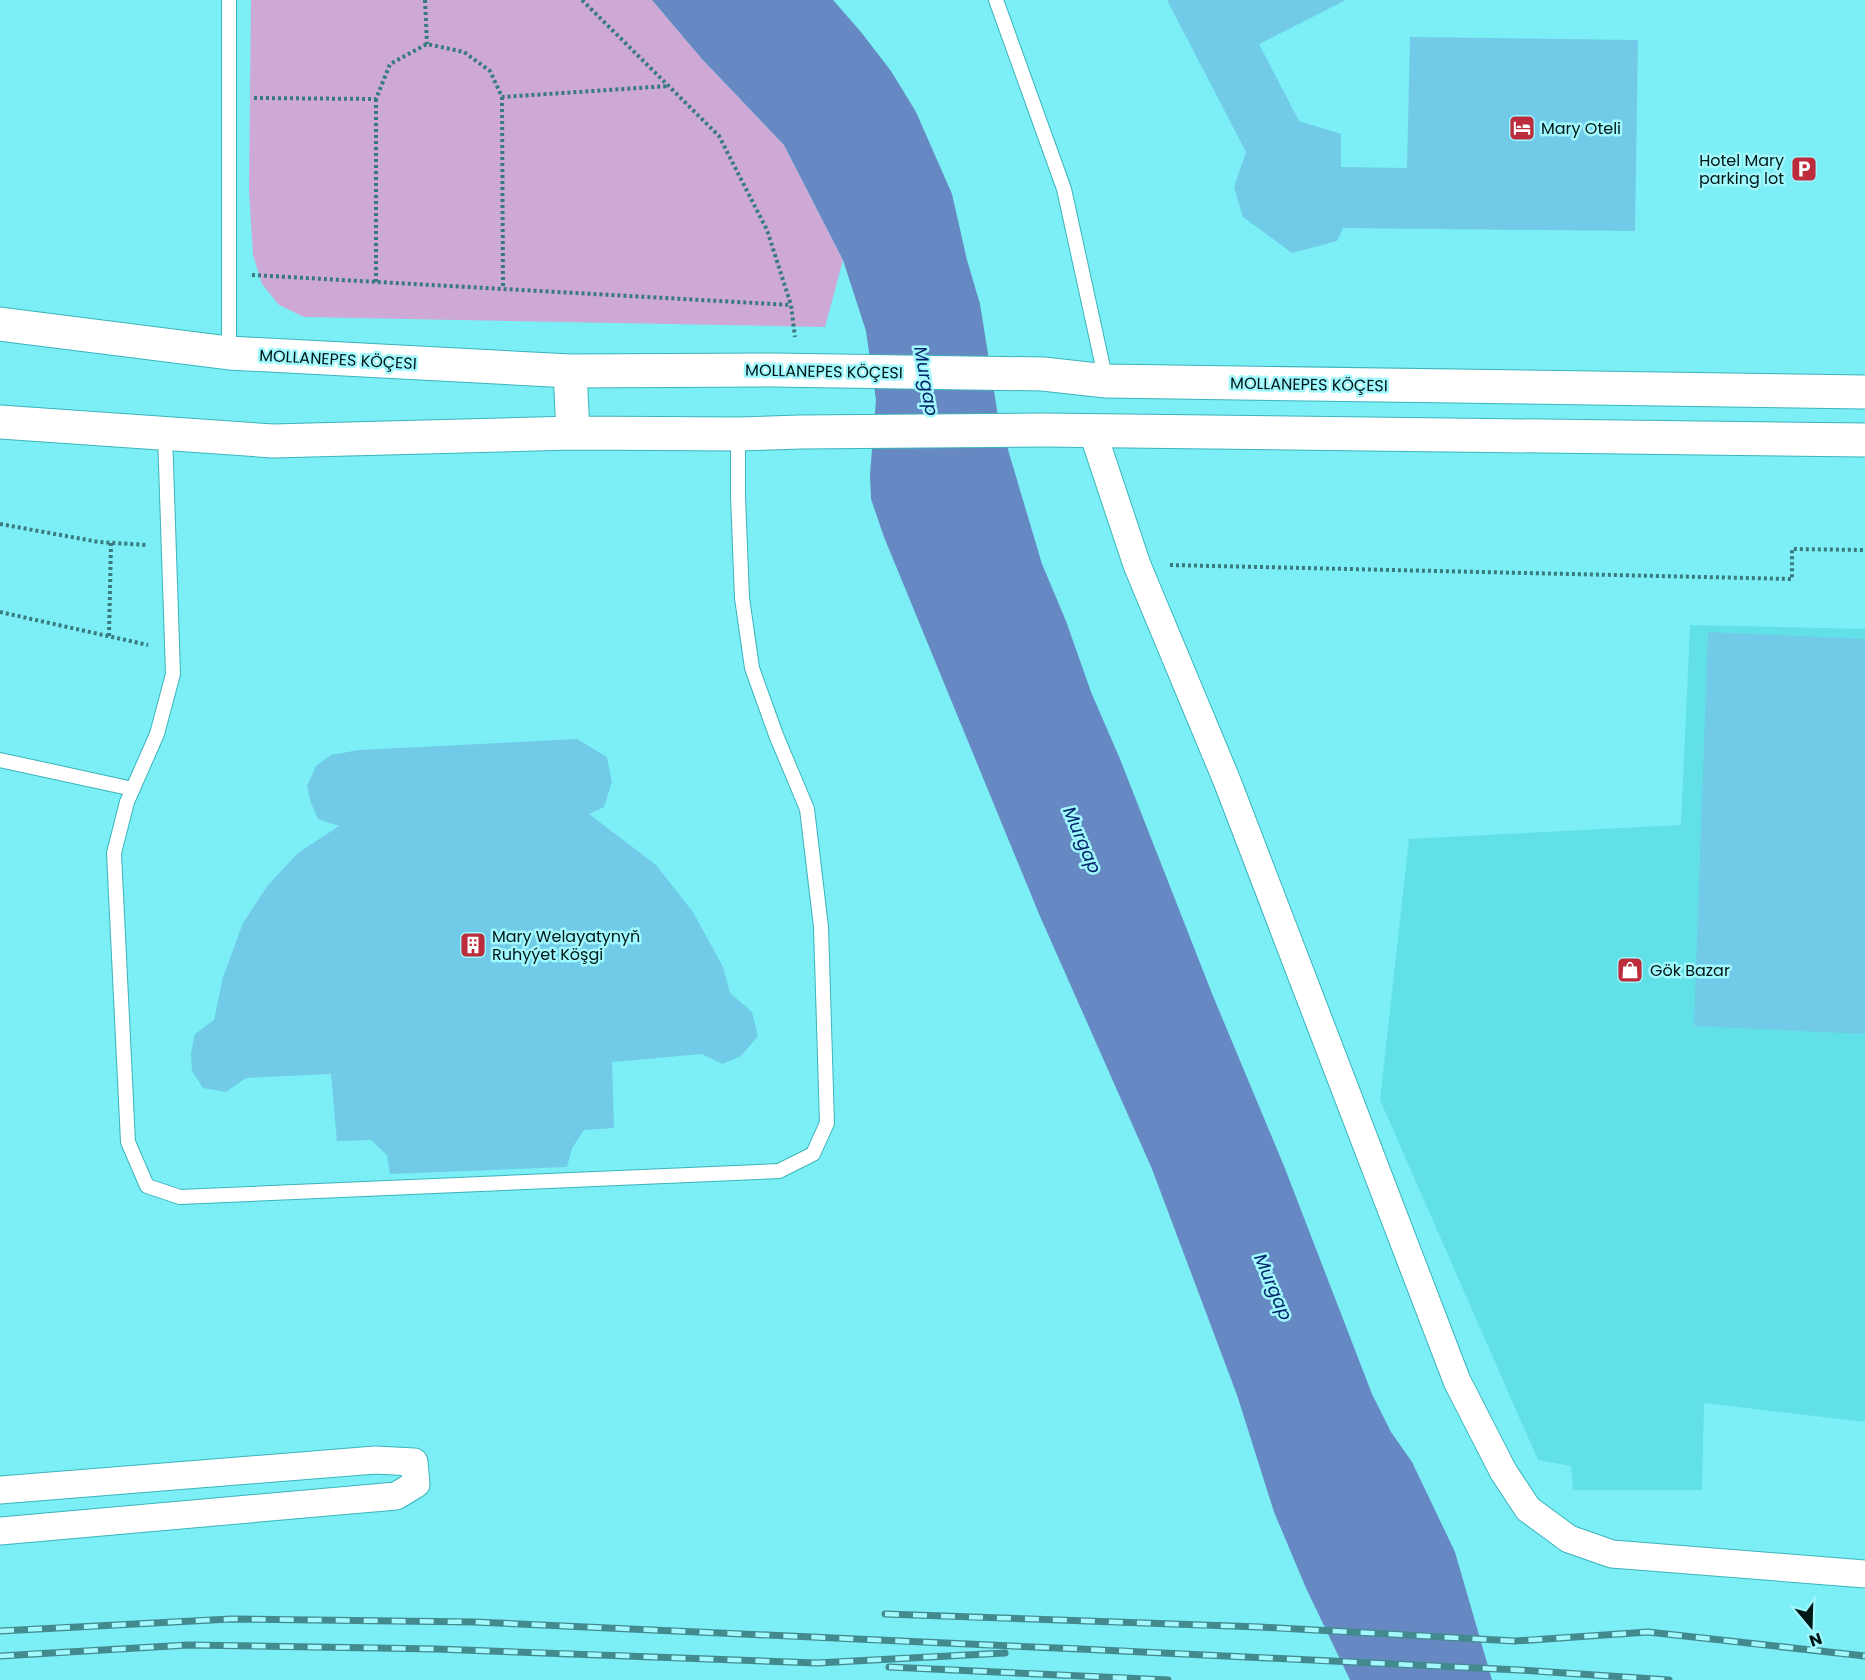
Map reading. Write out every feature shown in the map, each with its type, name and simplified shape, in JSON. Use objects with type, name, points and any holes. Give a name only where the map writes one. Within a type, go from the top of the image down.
[{"type":"street","name":"MOLLANEPES KÖÇESI","points":[[0,324],[229,353],[570,371],[1043,374],[1106,381],[1865,392]]},
{"type":"street","points":[[570,371],[573,433]]},
{"type":"street","points":[[0,422],[273,441],[573,433],[738,434],[1044,430],[1865,440]]},
{"type":"street","points":[[1092,430],[1137,565],[1231,792],[1456,1381],[1503,1472],[1528,1509],[1569,1539],[1612,1554],[1865,1574]]},
{"type":"street","points":[[0,1490],[375,1460],[414,1462],[416,1484],[396,1496],[0,1530]]},
{"type":"lane","points":[[229,0],[229,353]]},
{"type":"lane","points":[[996,0],[1064,189],[1106,381]]},
{"type":"lane","points":[[165,434],[173,674],[157,734],[128,802],[114,853],[128,1142],[147,1186],[180,1197],[779,1172],[813,1154],[827,1123],[821,927],[807,809],[776,735],[752,668],[742,598],[738,434]]},
{"type":"lane","points":[[0,760],[133,789]]},
{"type":"path","points":[[425,0],[427,44]]},
{"type":"path","points":[[582,0],[719,136],[767,230],[791,305],[785,371]]},
{"type":"path","points":[[376,282],[376,99],[390,64],[427,44],[464,52],[490,71],[502,97],[503,289]]},
{"type":"path","points":[[502,97],[669,86]]},
{"type":"path","points":[[229,98],[376,99]]},
{"type":"path","points":[[229,273],[791,305]]},
{"type":"path","points":[[0,524],[111,543],[168,547]]},
{"type":"path","points":[[109,636],[111,543]]},
{"type":"path","points":[[1137,565],[1792,579],[1792,549],[1865,550]]},
{"type":"path","points":[[0,612],[172,651]]},
{"type":"shaded area","points":[[251,0],[652,0],[702,59],[784,145],[843,260],[825,327],[304,317],[279,305],[262,284],[253,255],[249,190]]},
{"type":"shaded area","name":"Gök Bazar","points":[[1690,625],[1865,629],[1865,1422],[1704,1403],[1702,1490],[1573,1490],[1571,1466],[1538,1460],[1380,1100],[1409,839],[1681,825]]},
{"type":"water","name":"Murgap","points":[[652,0],[833,0],[891,71],[916,112],[952,194],[980,304],[998,416],[1042,564],[1213,996],[1284,1166],[1372,1394],[1391,1432],[1412,1462],[1455,1552],[1492,1680],[1350,1680],[1306,1588],[1274,1512],[1237,1395],[1152,1169],[1039,914],[884,537],[871,499],[870,474],[876,400],[866,331],[843,260],[784,145],[702,59]]},
{"type":"building","name":"Mary Oteli","points":[[1167,0],[1346,0],[1259,44],[1299,121],[1341,134],[1341,167],[1407,168],[1410,37],[1638,40],[1635,231],[1343,228],[1337,241],[1292,253],[1243,217],[1234,187],[1246,152]]},
{"type":"building","points":[[1708,632],[1865,639],[1865,1034],[1694,1026]]},
{"type":"building","name":"Mary Welayatynyň Ruhyýet Köşgi","points":[[577,739],[607,757],[612,782],[604,807],[589,814],[656,865],[693,912],[723,967],[730,993],[752,1012],[758,1036],[741,1056],[722,1064],[702,1054],[612,1062],[614,1128],[584,1130],[572,1148],[567,1167],[390,1174],[387,1155],[371,1140],[337,1141],[331,1074],[246,1078],[226,1092],[203,1088],[192,1071],[191,1053],[195,1034],[214,1020],[223,977],[243,923],[268,885],[298,853],[339,826],[318,819],[311,803],[307,786],[316,766],[331,755],[359,750]]},
{"type":"railway","points":[[885,1614],[1260,1627],[1515,1641],[1648,1632],[1865,1656]]},
{"type":"railway","points":[[0,1631],[231,1619],[474,1622],[1519,1670],[1669,1680]]},
{"type":"railway","points":[[0,1656],[188,1645],[436,1649],[817,1663],[1005,1653]]},
{"type":"railway","points":[[889,1667],[1168,1680]]},
{"type":"place","name":"Mary Oteli","points":[[1522,128]]},
{"type":"place","name":"Hotel Mary parking lot","points":[[1804,169]]},
{"type":"place","name":"Mary Welayatynyň Ruhyýet Köşgi","points":[[473,945]]},
{"type":"place","name":"Gök Bazar","points":[[1630,970]]}]
